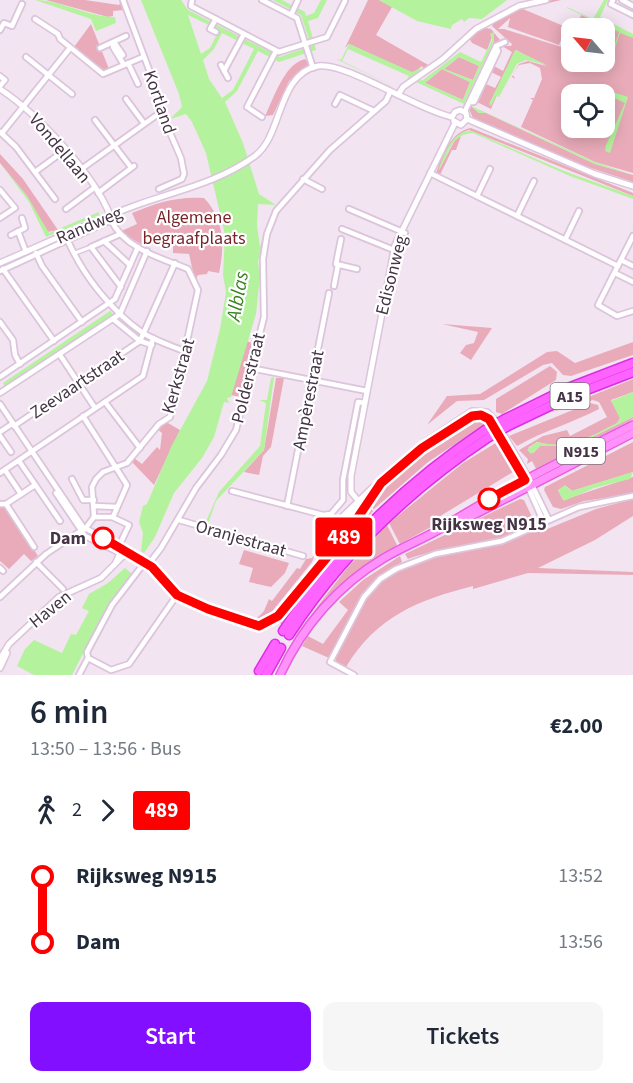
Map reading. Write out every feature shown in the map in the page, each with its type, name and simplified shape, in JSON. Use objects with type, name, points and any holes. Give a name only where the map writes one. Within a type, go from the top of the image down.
[{"type":"highway","name":"A15","points":[[286,633],[328,568],[434,466],[568,388],[633,363]]},
{"type":"highway","name":"A15","points":[[507,423],[633,372]]},
{"type":"highway","points":[[263,673],[278,646]]},
{"type":"main road","name":"N915","points":[[528,482],[633,425]]},
{"type":"main road","name":"N915","points":[[280,675],[305,632],[340,591],[378,562],[446,525],[458,515],[633,433]]},
{"type":"street","points":[[192,0],[191,6],[274,55]]},
{"type":"street","points":[[262,0],[297,18],[313,68],[336,68],[462,124],[467,119]]},
{"type":"street","points":[[291,13],[298,0]]},
{"type":"street","points":[[398,96],[402,87],[443,59],[476,29],[519,6],[546,0]]},
{"type":"street","points":[[613,0],[611,4],[633,15]]},
{"type":"street","points":[[622,0],[633,6]]},
{"type":"street","name":"Kortland","points":[[123,1],[159,97],[161,112],[181,158],[184,174],[182,179],[159,189]]},
{"type":"street","points":[[262,117],[245,105],[274,55],[327,37],[346,2]]},
{"type":"street","points":[[0,30],[4,23],[12,26],[22,4]]},
{"type":"street","points":[[35,20],[58,34],[70,48],[103,74],[143,57]]},
{"type":"street","points":[[215,20],[211,28],[216,32]]},
{"type":"street","points":[[100,48],[126,36]]},
{"type":"street","points":[[224,71],[242,38]]},
{"type":"street","points":[[114,42],[138,84]]},
{"type":"street","points":[[467,119],[465,111],[470,102],[474,102],[498,51],[496,46],[505,42]]},
{"type":"street","points":[[55,199],[1,133],[70,48]]},
{"type":"street","points":[[26,57],[72,94]]},
{"type":"street","points":[[221,65],[228,78]]},
{"type":"street","name":"Randweg","points":[[1,266],[26,252],[208,181],[251,158],[262,148],[295,81],[313,68]]},
{"type":"street","points":[[0,76],[5,80],[0,88]]},
{"type":"street","name":"Vondellaan","points":[[0,88],[41,121],[96,191],[111,218]]},
{"type":"street","name":"Polderstraat","points":[[79,675],[88,658],[87,652],[112,605],[179,520],[196,488],[221,455],[236,430],[264,317],[263,272],[271,221],[282,202],[386,101],[390,92]]},
{"type":"street","points":[[335,104],[340,95],[374,111]]},
{"type":"street","points":[[126,99],[143,122]]},
{"type":"street","points":[[454,120],[458,110],[465,111]]},
{"type":"street","points":[[80,170],[143,122],[161,112]]},
{"type":"street","points":[[467,119],[595,174],[633,186]]},
{"type":"street","points":[[66,209],[132,166],[95,120]]},
{"type":"street","name":"Edisonweg","points":[[287,506],[323,515],[332,514],[342,502],[365,403],[394,250],[454,120]]},
{"type":"street","points":[[35,172],[65,150]]},
{"type":"street","points":[[477,196],[490,169]]},
{"type":"street","points":[[429,173],[618,266]]},
{"type":"street","points":[[305,180],[322,189]]},
{"type":"street","points":[[517,216],[534,181]]},
{"type":"street","points":[[0,190],[15,208],[0,218]]},
{"type":"street","points":[[349,209],[403,232]]},
{"type":"street","points":[[565,240],[579,211]]},
{"type":"street","points":[[11,235],[25,228],[22,218]]},
{"type":"street","points":[[111,218],[118,235],[138,247],[175,263],[140,341]]},
{"type":"street","name":"Randweg","points":[[1,266],[36,253],[111,218]]},
{"type":"street","points":[[342,229],[394,250]]},
{"type":"street","points":[[18,231],[26,252]]},
{"type":"street","points":[[74,254],[118,235]]},
{"type":"street","points":[[633,236],[598,305],[617,315],[633,311]]},
{"type":"street","points":[[67,239],[74,254],[109,304],[144,334],[186,352]]},
{"type":"street","points":[[334,286],[341,239]]},
{"type":"street","points":[[104,241],[130,265]]},
{"type":"street","points":[[91,247],[121,287]]},
{"type":"street","points":[[0,377],[115,299],[138,247]]},
{"type":"street","points":[[0,393],[120,314],[147,251]]},
{"type":"street","points":[[36,253],[42,266],[81,322]]},
{"type":"street","points":[[621,260],[633,266]]},
{"type":"street","name":"Kerkstraat","points":[[94,517],[93,487],[96,479],[103,472],[127,463],[159,424],[170,417],[198,290],[188,269],[175,263]]},
{"type":"street","points":[[338,265],[357,269]]},
{"type":"street","points":[[1,266],[54,341]]},
{"type":"street","points":[[615,273],[633,282]]},
{"type":"street","name":"Ampèrestraat","points":[[287,506],[329,293]]},
{"type":"street","points":[[113,319],[140,341],[152,345]]},
{"type":"street","points":[[0,321],[14,340],[15,355],[20,364]]},
{"type":"street","points":[[21,494],[2,472],[143,376],[153,338]]},
{"type":"street","name":"Zeevaartstraat","points":[[0,434],[140,341]]},
{"type":"street","points":[[60,355],[95,408]]},
{"type":"street","points":[[250,368],[367,391]]},
{"type":"street","points":[[105,402],[140,448]]},
{"type":"street","points":[[0,404],[83,529],[85,536],[146,564],[177,595],[253,626],[262,626],[278,616],[317,566],[339,526],[393,470],[464,420],[481,415],[492,420]]},
{"type":"street","points":[[83,416],[105,446],[115,468],[127,485],[112,518]]},
{"type":"street","points":[[0,434],[11,452]]},
{"type":"street","points":[[503,438],[549,520]]},
{"type":"street","points":[[19,461],[60,521]]},
{"type":"street","name":"Edisonweg","points":[[348,475],[351,492],[360,503]]},
{"type":"street","points":[[72,479],[83,500],[117,507]]},
{"type":"street","points":[[528,482],[544,523]]},
{"type":"street","points":[[34,547],[3,504],[35,485]]},
{"type":"street","points":[[232,491],[287,506]]},
{"type":"street","points":[[354,675],[330,662],[364,597],[387,574],[426,556],[502,541],[579,507],[633,496]]},
{"type":"street","points":[[0,597],[50,550],[83,529],[94,517],[112,518],[129,525],[121,551]]},
{"type":"street","name":"Oranjestraat","points":[[179,520],[303,556]]},
{"type":"street","name":"Haven","points":[[0,659],[14,640],[64,591],[101,578],[116,562],[121,551]]},
{"type":"street","points":[[36,562],[64,591]]},
{"type":"street","points":[[88,658],[111,670],[129,664],[177,595]]},
{"type":"street","name":"Haven","points":[[0,668],[14,640]]},
{"type":"green space","points":[[46,0],[85,0],[119,5],[121,2],[124,10],[113,11],[113,16],[108,17]]},
{"type":"green space","points":[[368,0],[379,0],[392,7],[376,35],[430,66],[424,69],[422,66],[413,73],[349,44],[345,48]]},
{"type":"green space","points":[[561,0],[523,9],[561,25],[559,45],[508,27],[510,18],[498,29],[561,47],[561,72],[615,72],[615,29],[633,36],[633,173],[595,162],[521,127],[533,100],[530,98],[534,98],[542,79],[540,68],[530,63],[519,65],[513,75],[519,64],[528,61],[546,66],[516,50],[491,109],[477,102],[486,84],[495,88],[501,77],[491,72],[494,66],[503,71],[512,52],[500,45],[511,46],[512,44],[492,26],[494,22],[521,7]]},
{"type":"green space","points":[[91,24],[109,69],[103,71],[74,47]]},
{"type":"green space","points":[[486,28],[494,32],[487,50],[472,43],[468,36]]},
{"type":"green space","points":[[494,33],[500,40],[495,43],[474,91],[494,41]]},
{"type":"green space","points":[[459,57],[479,66],[473,80],[444,69]]},
{"type":"green space","points":[[305,59],[309,64],[289,81],[273,115],[265,116],[285,74],[291,67]]},
{"type":"green space","points":[[442,69],[470,82],[463,100],[425,83]]},
{"type":"green space","points":[[471,106],[479,113],[486,113],[595,164],[633,175],[633,182],[570,161],[473,118],[469,109]]},
{"type":"green space","points":[[471,128],[633,193],[633,196],[469,130],[453,141],[439,170],[455,140],[461,136],[456,150],[452,150],[440,175],[436,174],[444,153],[452,139],[464,130]]},
{"type":"green space","points":[[0,154],[23,179],[58,230],[47,232],[27,196],[0,163]]},
{"type":"green space","name":"Algemene begraafplaats","points":[[204,198],[216,215],[221,233],[222,252],[219,273],[208,271],[207,274],[198,275],[195,281],[189,254],[173,253],[173,242],[143,245],[119,232],[137,224],[132,213],[141,209],[176,199]]},
{"type":"green space","points":[[442,324],[492,328],[471,360],[460,353],[466,345],[474,343],[478,332]]},
{"type":"green space","points":[[246,341],[252,343],[241,397],[231,395]]},
{"type":"green space","points":[[633,342],[633,355],[571,376],[563,375],[552,363],[543,365],[484,400],[457,401],[427,425],[447,396],[480,394],[547,352],[557,351],[575,363]]},
{"type":"green space","points":[[550,366],[557,372],[556,380],[502,414],[496,412],[496,399]]},
{"type":"green space","points":[[276,378],[284,378],[271,447],[263,456],[259,475],[244,472],[264,450]]},
{"type":"green space","points":[[633,379],[633,392],[611,400],[620,418],[617,423],[578,442],[559,445],[537,442],[528,448],[533,453],[540,446],[574,446],[633,417],[633,419],[536,469],[532,461],[527,464],[528,459],[519,450],[543,436],[567,430],[570,436],[607,417],[599,402],[593,400],[549,413]]},
{"type":"green space","points":[[590,403],[598,405],[599,409],[517,446],[509,436]]},
{"type":"green space","points":[[477,418],[487,423],[428,462],[374,509],[369,504],[402,466],[432,441],[447,431]]},
{"type":"green space","points":[[161,419],[180,430],[154,485],[131,461],[134,458],[142,464],[157,447],[160,450],[162,433],[156,428]]},
{"type":"green space","points":[[499,441],[513,472],[432,521],[431,527],[400,544],[389,523],[463,463]]},
{"type":"green space","points":[[633,442],[633,472],[572,491],[566,486],[558,490],[563,500],[633,477],[633,494],[584,501],[561,509],[553,507],[544,490],[545,487]]},
{"type":"green space","points":[[520,499],[524,500],[532,517],[507,535],[408,559],[405,554]]},
{"type":"green space","points":[[633,499],[633,516],[595,540],[538,568],[633,572],[633,575],[528,573],[473,589],[473,586],[453,591],[417,604],[385,623],[358,649],[346,667],[336,661],[336,655],[363,601],[375,586],[405,566],[422,560],[501,544],[538,528],[540,532],[596,509]]},
{"type":"green space","points":[[4,504],[38,556],[31,561],[24,554],[9,569],[0,561],[0,506]]},
{"type":"green space","points":[[368,506],[373,511],[329,561],[283,625],[278,622]]},
{"type":"green space","points":[[387,525],[397,545],[338,587],[291,641],[347,568]]},
{"type":"green space","points":[[244,550],[289,563],[285,573],[271,587],[249,582],[253,568],[239,564]]},
{"type":"green space","points":[[315,554],[312,562],[270,614],[254,621],[264,611],[269,599],[272,601],[297,568],[300,569],[306,559],[312,558]]},
{"type":"green space","points":[[400,556],[402,562],[376,581],[366,592],[350,616],[329,658],[302,646],[308,636],[323,644],[348,610],[339,602],[363,580]]},
{"type":"water","points":[[35,0],[115,17],[116,23],[96,31],[91,19]]},
{"type":"water","name":"Alblas","points":[[141,0],[181,0],[188,10],[280,57],[311,46],[301,15],[273,0],[282,0],[305,12],[306,16],[314,13],[321,0],[327,0],[318,18],[308,21],[316,50],[279,62],[258,51],[237,91],[225,102],[243,143],[259,194],[276,205],[258,204],[257,225],[260,247],[266,228],[258,262],[260,276],[256,314],[231,397],[227,398],[229,403],[224,402],[214,437],[202,458],[174,493],[155,537],[144,553],[141,551],[143,533],[139,522],[143,506],[147,504],[172,445],[207,381],[220,329],[226,292],[223,275],[225,235],[206,153],[186,114],[170,119],[182,107],[179,94]],"holes":[[[188,15],[219,30],[210,48],[201,54]],[[222,33],[254,49],[233,90],[222,98],[209,79],[203,60],[214,49]]]},
{"type":"water","points":[[379,0],[507,0],[482,19],[469,18],[464,22],[462,19],[452,25],[451,29],[417,21]]},
{"type":"water","points":[[604,0],[608,0],[600,17],[602,18],[594,18]]},
{"type":"water","points":[[567,7],[591,18],[589,18]]},
{"type":"water","points":[[615,25],[633,34],[633,38],[620,33],[615,48],[615,44],[619,32],[615,30]]},
{"type":"water","points":[[494,32],[494,41],[464,104],[414,81],[423,80],[460,52],[481,62],[492,40],[490,34]],"holes":[[[459,57],[479,66],[473,80],[444,69]],[[442,69],[470,82],[463,100],[425,83]]]},
{"type":"water","points":[[349,44],[412,72],[423,67],[405,83],[409,76],[348,49],[342,61],[397,88],[336,59],[341,60]]},
{"type":"water","points":[[515,50],[547,65],[526,60],[517,64],[499,97],[496,96],[491,106],[489,104]]},
{"type":"water","points":[[615,93],[628,97],[615,137],[615,125],[625,103],[615,98]]},
{"type":"water","points":[[471,106],[595,162],[633,175],[595,164],[486,113],[479,113]]},
{"type":"water","points":[[472,131],[564,171],[633,196],[633,199],[570,176],[473,133],[465,134],[455,141],[438,171],[454,139],[465,132]]},
{"type":"water","points":[[609,138],[615,138],[610,153],[605,151]]},
{"type":"water","points":[[0,163],[27,196],[49,233],[99,212],[99,215],[46,237],[29,202]]},
{"type":"water","points":[[110,311],[114,315],[5,388],[3,383]]},
{"type":"water","points":[[274,377],[264,450],[216,501],[209,521],[204,526],[219,492],[260,446],[266,403],[259,400],[267,400],[271,378]]},
{"type":"water","points":[[633,392],[633,417],[574,446],[540,446],[531,454],[527,450],[537,442],[560,445],[578,441],[617,423],[620,418],[611,401]]},
{"type":"water","points":[[633,472],[630,479],[594,488],[564,501],[558,490],[565,485],[571,491]]},
{"type":"water","points":[[125,568],[132,574],[109,603],[72,675],[34,675],[17,666],[25,649],[34,640],[62,653],[71,634],[76,635],[89,611],[82,608],[89,594],[108,583]]},
{"type":"bus line","name":"489","points":[[103,538],[152,567],[177,595],[194,604],[253,626],[259,626],[268,624],[278,616],[317,566],[348,532],[373,492],[393,470],[472,416],[481,415],[491,421],[525,480],[489,499]]},
{"type":"place","name":"Rijksweg N915","points":[[489,499]]},
{"type":"place","name":"Dam","points":[[103,538]]}]
